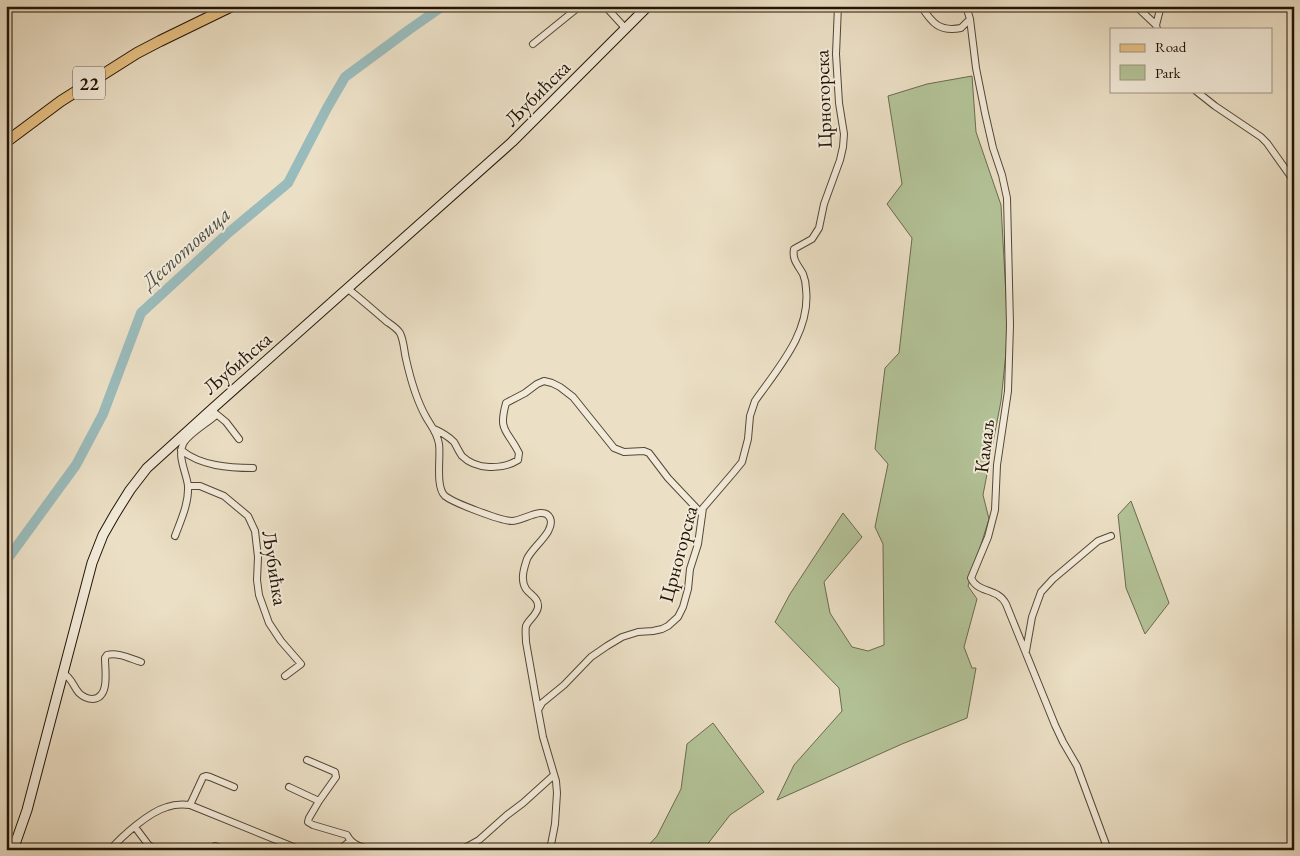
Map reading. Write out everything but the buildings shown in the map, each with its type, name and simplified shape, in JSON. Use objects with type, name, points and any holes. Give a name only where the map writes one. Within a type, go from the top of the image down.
[{"type":"main road","name":"22","points":[[6,142],[54,106],[102,75],[147,48],[232,6]]},
{"type":"street","points":[[533,44],[580,6]]},
{"type":"street","points":[[605,6],[626,29]]},
{"type":"street","name":"Љубићска","points":[[13,850],[27,810],[92,563],[104,535],[130,490],[147,468],[214,411],[512,142],[648,6]]},
{"type":"street","name":"Црногорска","points":[[538,710],[542,703],[564,686],[591,657],[606,646],[622,637],[638,632],[662,630],[678,617],[683,608],[688,589],[690,569],[698,544],[703,508],[742,462],[748,439],[750,416],[755,401],[789,352],[799,333],[805,315],[807,291],[805,279],[795,262],[794,249],[812,239],[819,228],[824,204],[843,147],[844,134],[839,103],[836,54],[838,6]]},
{"type":"street","points":[[920,6],[930,20],[939,27],[946,29],[961,28],[970,19]]},
{"type":"street","name":"Камаљ","points":[[966,6],[970,19],[976,68],[985,113],[1007,198],[1010,325],[1008,391],[997,464],[995,510],[988,536],[971,578],[979,588],[999,595],[1003,599],[1063,742],[1077,766],[1108,850]]},
{"type":"street","points":[[1136,6],[1156,27]]},
{"type":"street","points":[[1156,27],[1162,6]]},
{"type":"street","points":[[1197,92],[1261,137],[1294,181]]},
{"type":"street","points":[[348,289],[399,332],[416,392],[439,444],[441,491],[445,496],[493,517],[511,522],[544,512],[551,519],[551,525],[547,533],[528,556],[523,574],[526,589],[536,599],[538,606],[537,612],[526,626],[526,642],[543,736],[557,793],[555,824],[550,850]]},
{"type":"street","points":[[434,429],[446,435],[461,455],[472,464],[491,467],[509,465],[518,460],[519,453],[502,425],[506,403],[537,384],[544,381],[552,383],[573,396],[614,448],[624,452],[644,451],[649,453],[668,478],[702,514]]},
{"type":"street","points":[[214,411],[226,422],[239,439]]},
{"type":"street","points":[[175,536],[187,502],[188,486],[181,450],[183,443],[215,416],[214,411]]},
{"type":"street","points":[[181,450],[198,460],[223,467],[253,468]]},
{"type":"street","name":"Љубићка","points":[[188,486],[200,486],[224,496],[248,516],[255,531],[258,558],[256,580],[259,596],[269,623],[300,664],[285,676]]},
{"type":"street","points":[[1026,652],[1032,617],[1041,592],[1058,574],[1098,541],[1111,536]]},
{"type":"street","points":[[62,672],[68,676],[81,695],[95,698],[101,696],[105,691],[105,658],[107,655],[118,655],[141,662]]},
{"type":"street","points":[[307,760],[336,774],[308,822],[347,835],[350,841],[363,848],[372,850]]},
{"type":"street","points":[[461,850],[479,840],[554,776]]},
{"type":"street","points":[[190,805],[203,777],[210,777],[234,787]]},
{"type":"street","points":[[289,787],[319,802]]},
{"type":"street","points":[[110,850],[116,842],[162,808],[190,805],[301,850]]},
{"type":"street","points":[[135,827],[154,850]]},
{"type":"street","points":[[339,850],[350,841]]},
{"type":"street","points":[[215,846],[226,850]]},
{"type":"green space","points":[[972,76],[976,132],[1001,205],[1008,333],[1001,401],[983,495],[989,519],[968,586],[977,599],[964,647],[972,668],[976,668],[967,718],[902,744],[777,800],[794,765],[842,711],[839,688],[775,622],[790,594],[843,513],[862,537],[824,582],[830,613],[852,647],[868,651],[884,645],[883,544],[875,527],[888,464],[875,449],[885,368],[899,353],[912,238],[887,204],[902,184],[888,96],[927,84]]},
{"type":"green space","points":[[1131,501],[1169,603],[1145,634],[1126,588],[1118,515]]},
{"type":"green space","points":[[713,723],[764,792],[730,815],[703,850],[644,850],[657,836],[681,789],[687,744]]},
{"type":"waterway","name":"Деспотовица","points":[[6,561],[76,465],[103,414],[141,313],[227,234],[288,183],[345,77],[443,6]]}]
